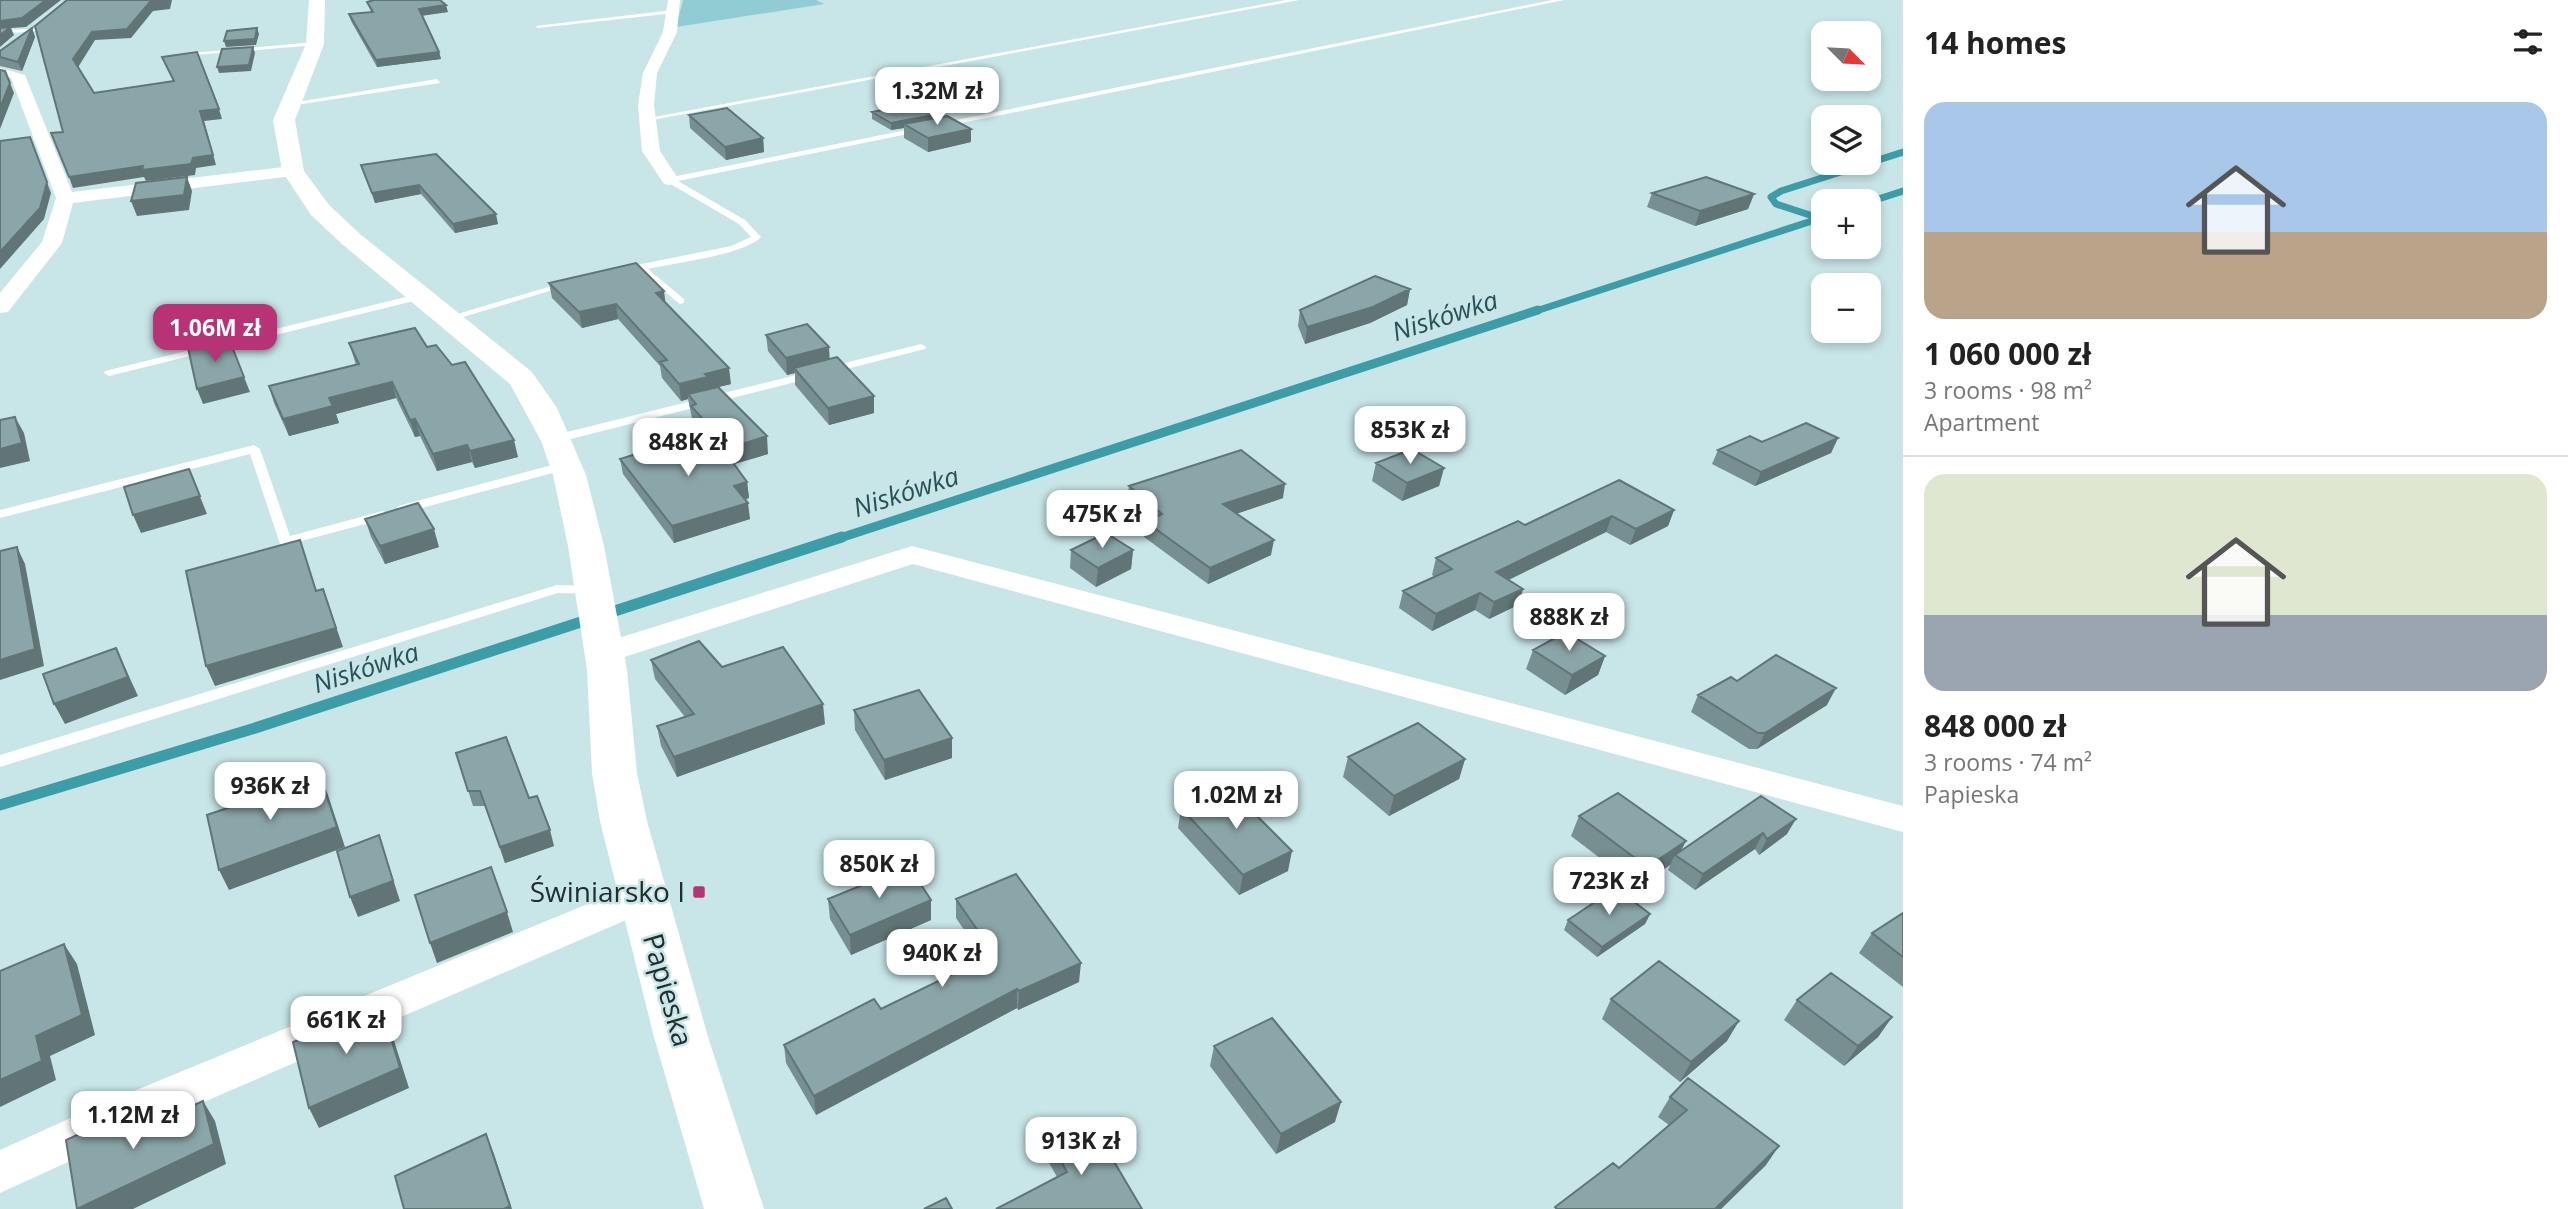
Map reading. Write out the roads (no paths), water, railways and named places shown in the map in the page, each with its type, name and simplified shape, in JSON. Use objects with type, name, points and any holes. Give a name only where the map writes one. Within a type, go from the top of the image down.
[{"type":"street","points":[[65,198],[293,171],[284,120],[315,44],[317,0]]},
{"type":"street","points":[[670,180],[651,151],[647,118],[650,73],[670,32],[674,6]]},
{"type":"street","points":[[17,44],[39,27]]},
{"type":"street","points":[[0,72],[17,75],[65,198],[52,243],[0,307]]},
{"type":"street","name":"Papieska","points":[[293,171],[320,210],[351,240],[521,378],[540,402],[563,452],[598,621],[616,788],[641,897],[734,1209]]},
{"type":"street","points":[[598,621],[912,555],[1900,815]]},
{"type":"street","points":[[0,1172],[124,1116],[641,897]]},
{"type":"lane","points":[[647,118],[1296,0]]},
{"type":"lane","points":[[670,180],[1561,0]]},
{"type":"lane","points":[[538,26],[674,6]]},
{"type":"lane","points":[[0,32],[39,27]]},
{"type":"lane","points":[[183,54],[315,44]]},
{"type":"lane","points":[[289,104],[437,81]]},
{"type":"lane","points":[[612,274],[733,248],[750,242],[756,236],[742,222],[670,180]]},
{"type":"lane","points":[[640,267],[680,301]]},
{"type":"lane","points":[[449,318],[585,280]]},
{"type":"lane","points":[[109,373],[422,296]]},
{"type":"lane","points":[[0,514],[254,449],[285,541],[563,452],[921,347]]},
{"type":"lane","points":[[0,761],[557,589],[598,621]]},
{"type":"waterway","points":[[1811,215],[1776,204],[1771,197],[1781,191],[1903,152]]},
{"type":"waterway","name":"Niskówka","points":[[1881,198],[1903,191]]},
{"type":"waterway","name":"Niskówka","points":[[1533,312],[1811,221]]},
{"type":"waterway","name":"Niskówka","points":[[837,539],[1538,310]]},
{"type":"waterway","name":"Niskówka","points":[[0,805],[252,729],[842,537]]},
{"type":"place","name":"Świniarsko I","points":[[699,892]]}]
